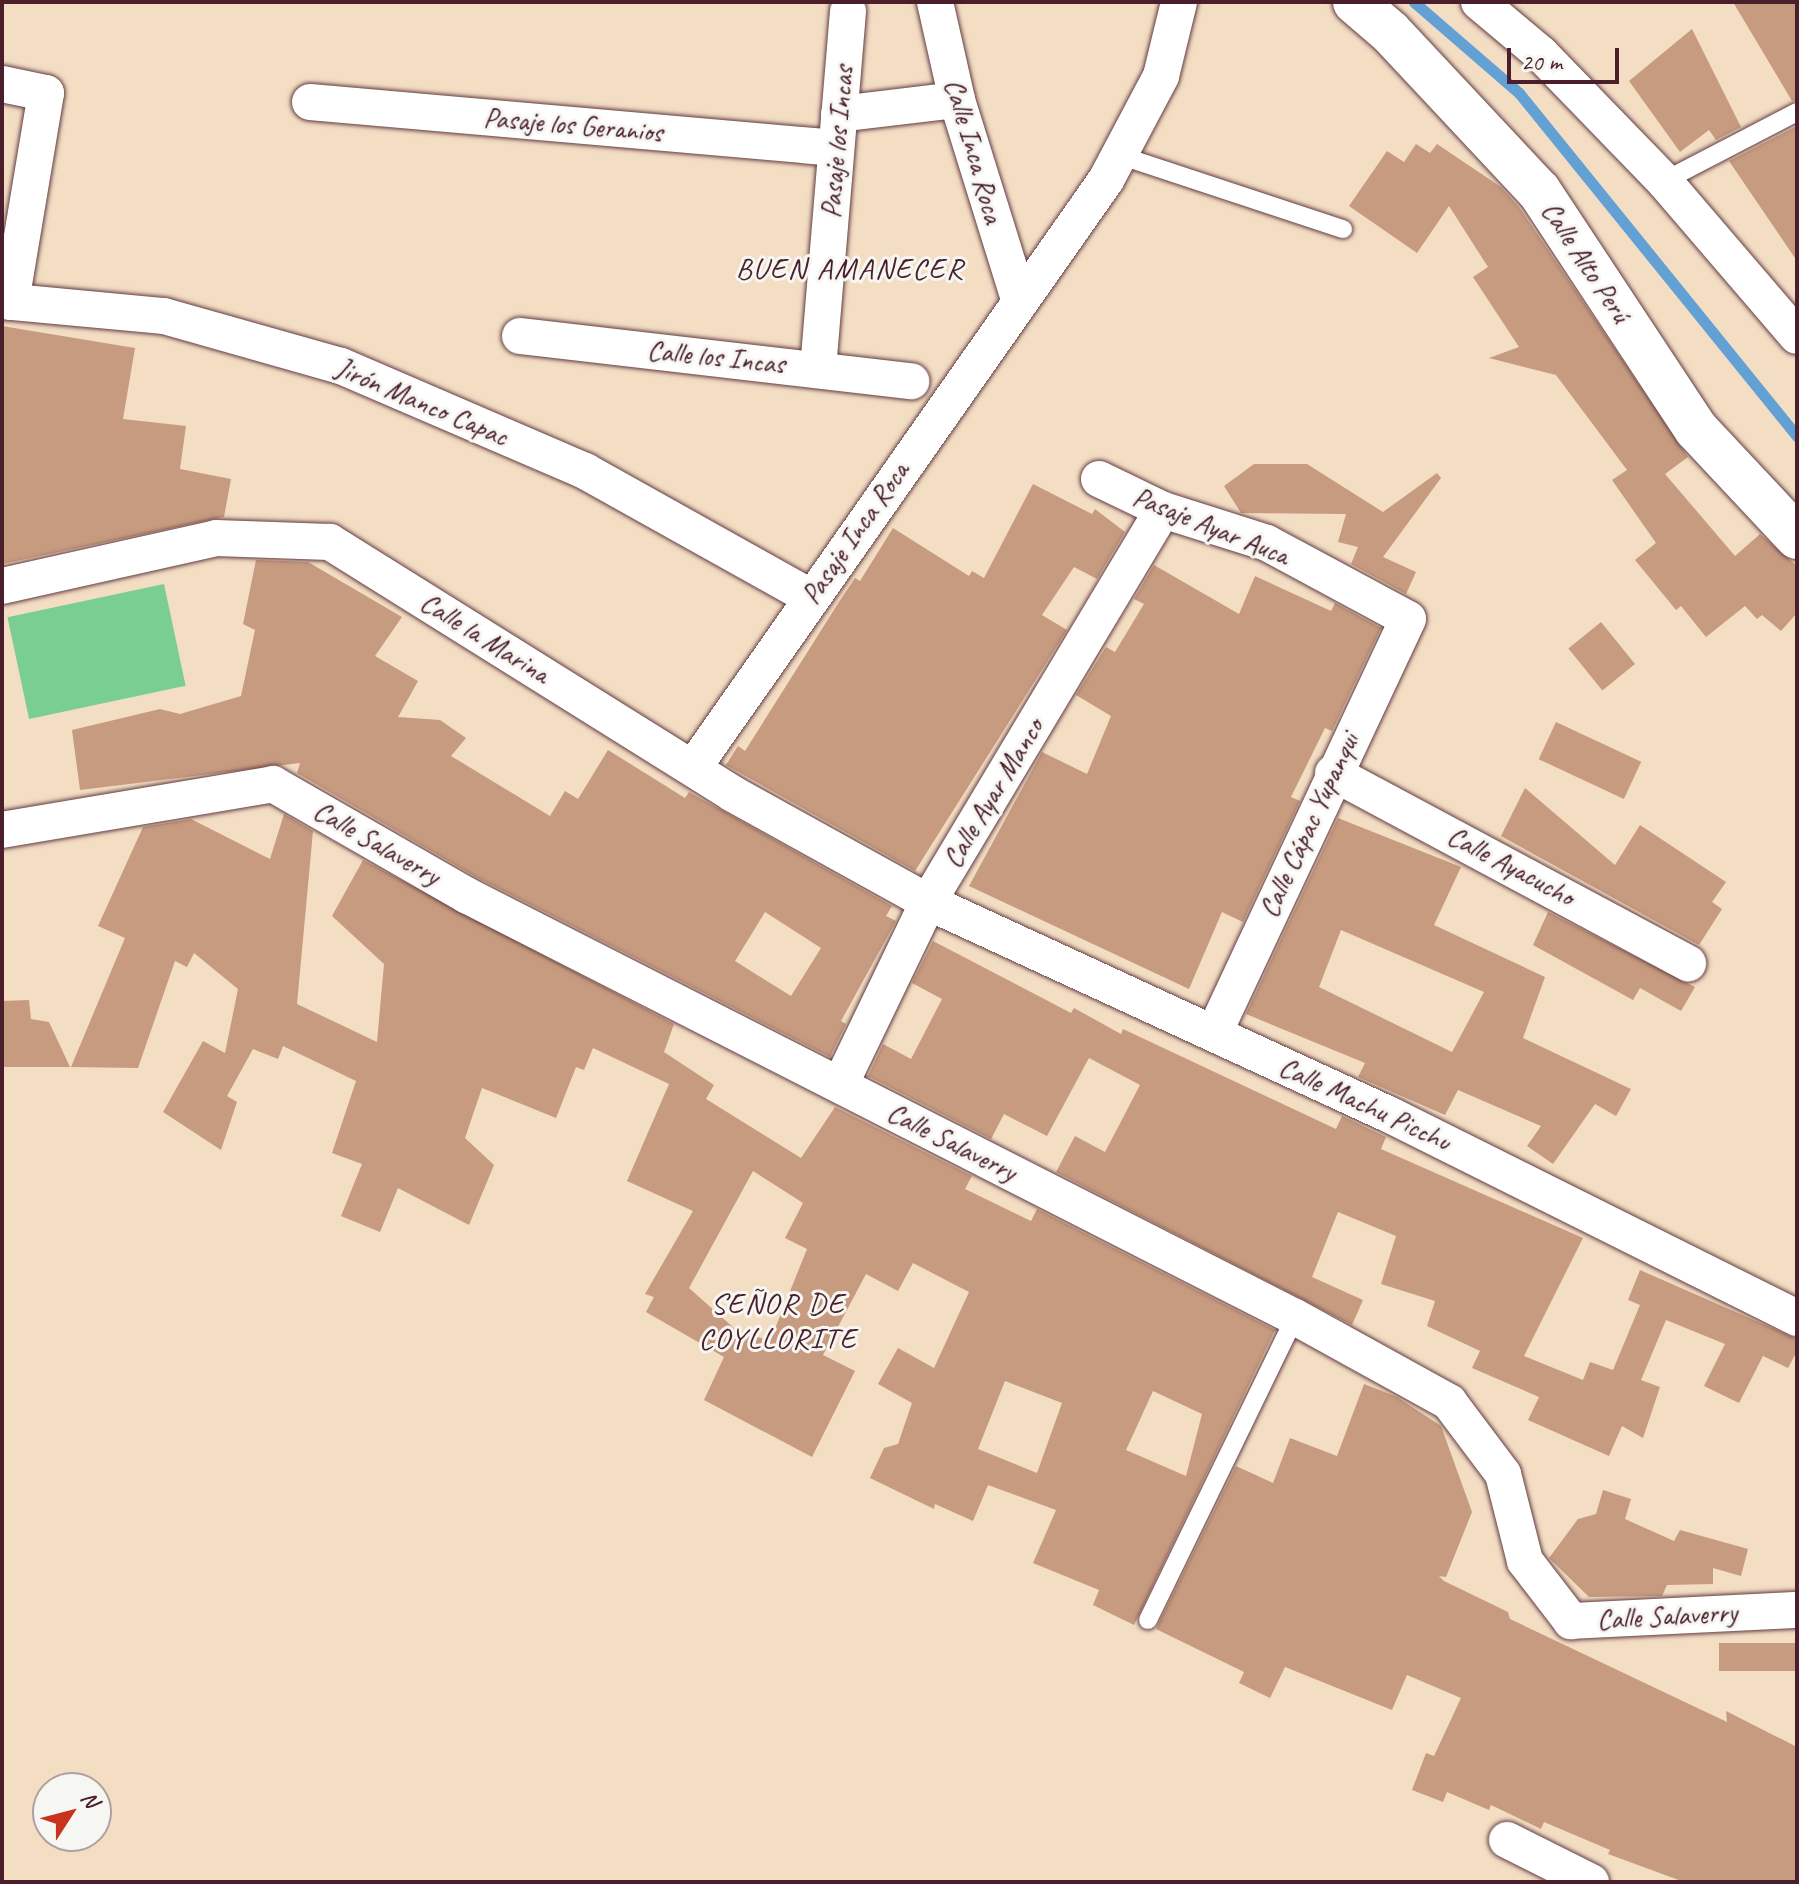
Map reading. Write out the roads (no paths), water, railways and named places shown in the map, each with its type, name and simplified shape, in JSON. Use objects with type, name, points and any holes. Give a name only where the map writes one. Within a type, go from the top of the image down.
[{"type":"street","name":"Calle Inca Roca","points":[[935,2],[957,100],[1019,299]]},
{"type":"street","points":[[1019,299],[1119,155],[1161,76],[1179,2]]},
{"type":"street","name":"Calle Alto Perú","points":[[1355,2],[1390,32],[1539,191],[1696,429],[1797,537]]},
{"type":"street","points":[[1479,2],[1541,54],[1664,181],[1797,336]]},
{"type":"street","name":"Pasaje los Incas","points":[[818,369],[848,11]]},
{"type":"street","points":[[2,84],[46,93],[7,301]]},
{"type":"street","name":"Pasaje los Geranios","points":[[310,102],[838,131],[957,100]]},
{"type":"street","name":"Pasaje Inca Roca","points":[[693,768],[1019,299]]},
{"type":"street","name":"Jirón Manco Capac","points":[[7,301],[164,316],[341,366],[585,471],[810,597]]},
{"type":"street","name":"Calle los Incas","points":[[520,336],[911,381]]},
{"type":"street","name":"Pasaje Ayar Auca","points":[[1099,479],[1163,510],[1267,543],[1408,619]]},
{"type":"street","name":"Calle Ayar Manco","points":[[840,1085],[928,902],[1163,510]]},
{"type":"street","name":"Calle la Marina","points":[[2,586],[216,538],[330,542],[693,768],[928,902]]},
{"type":"street","name":"Calle Cápac Yupanqui","points":[[1214,1033],[1333,773],[1408,619]]},
{"type":"street","name":"Calle Ayacucho","points":[[1333,773],[1688,963]]},
{"type":"street","name":"Calle Salaverry","points":[[2,830],[273,784],[466,895],[1295,1317],[1449,1402],[1503,1474],[1525,1561],[1571,1621],[1797,1610]]},
{"type":"street","name":"Calle Machu Picchu","points":[[928,902],[1214,1033],[1603,1218],[1797,1318]]},
{"type":"street","points":[[1507,1840],[1591,1882]]},
{"type":"lane","points":[[1664,181],[1797,112]]},
{"type":"lane","points":[[1119,155],[1343,229]]},
{"type":"lane","points":[[1148,1620],[1295,1317]]},
{"type":"waterway","points":[[1414,2],[1519,93],[1797,436]]},
{"type":"district","name":"BUEN AMANECER","points":[[850,268]]},
{"type":"district","name":"SEÑOR DE COYLLORITE","points":[[778,1320]]}]
